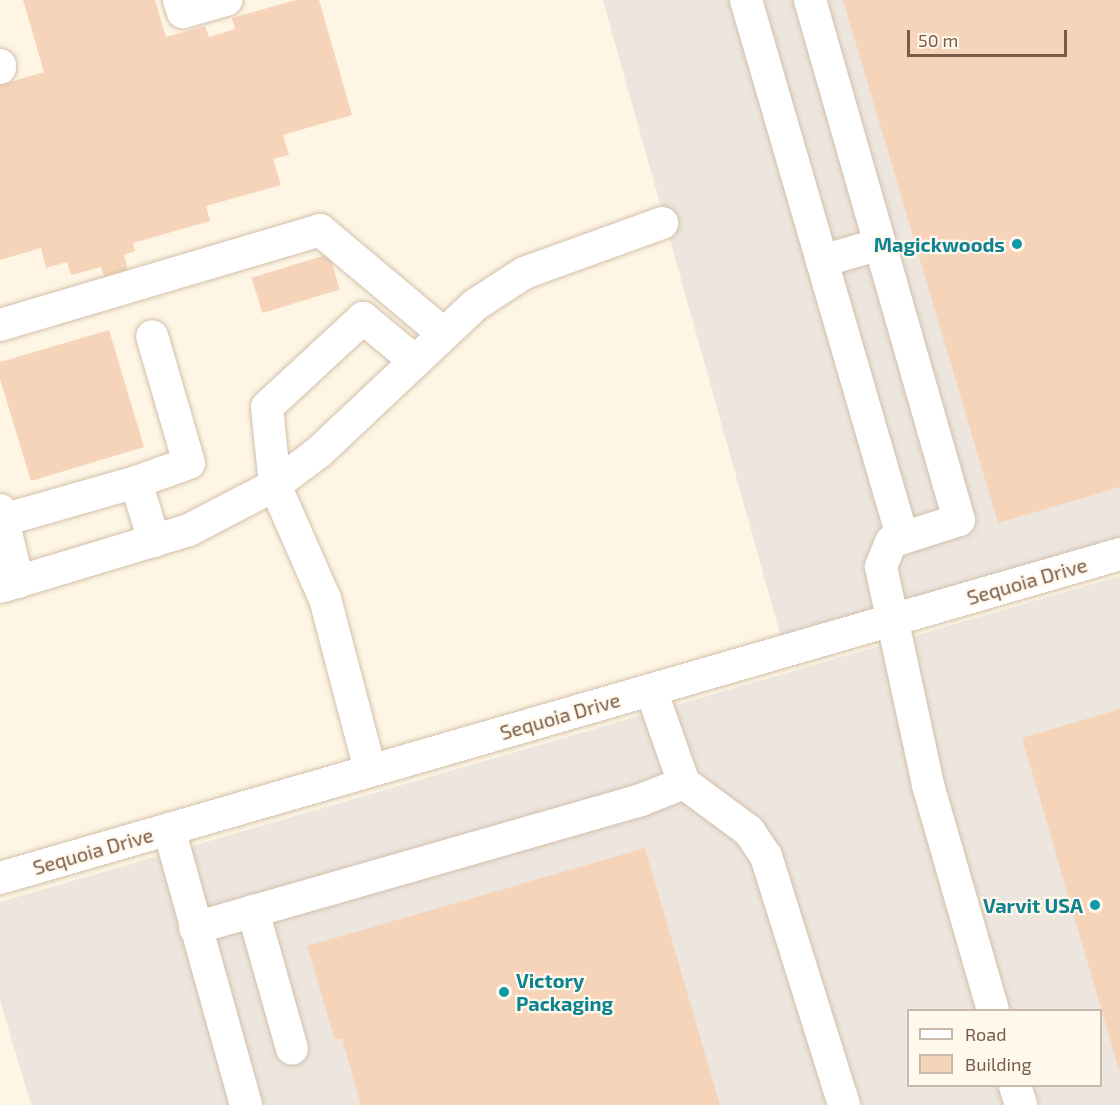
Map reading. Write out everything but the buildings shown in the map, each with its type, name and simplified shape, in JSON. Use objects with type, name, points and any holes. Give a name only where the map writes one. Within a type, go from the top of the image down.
[{"type":"street","points":[[179,0],[183,12],[226,0]]},
{"type":"street","points":[[746,0],[902,536]]},
{"type":"street","points":[[810,0],[959,520],[902,536],[886,548],[881,567],[928,786],[992,1009]]},
{"type":"street","points":[[152,336],[189,463],[136,482],[2,515],[9,584],[189,530],[275,485],[320,452],[475,304],[524,273],[662,223]]},
{"type":"street","points":[[0,325],[320,230],[444,334]]},
{"type":"street","points":[[822,261],[880,244]]},
{"type":"street","points":[[370,770],[325,599],[275,485],[267,407],[363,318],[415,361]]},
{"type":"street","points":[[136,482],[153,541]]},
{"type":"street","name":"Sequoia Drive","points":[[0,878],[1120,554]]},
{"type":"street","points":[[651,690],[684,783],[749,831],[766,856],[844,1105]]},
{"type":"street","points":[[195,928],[641,800],[684,783]]},
{"type":"street","points":[[169,829],[246,1105]]},
{"type":"street","points":[[253,911],[292,1049]]},
{"type":"street","points":[[1015,1087],[1021,1105]]},
{"type":"shaded area","points":[[603,0],[1120,0],[1120,540],[781,637]]},
{"type":"shaded area","points":[[1120,576],[1120,1105],[31,1105],[0,1000],[0,902]]},
{"type":"place","name":"Magickwoods","points":[[1017,244]]},
{"type":"place","name":"Varvit USA","points":[[1095,905]]},
{"type":"place","name":"Victory Packaging","points":[[504,992]]}]
